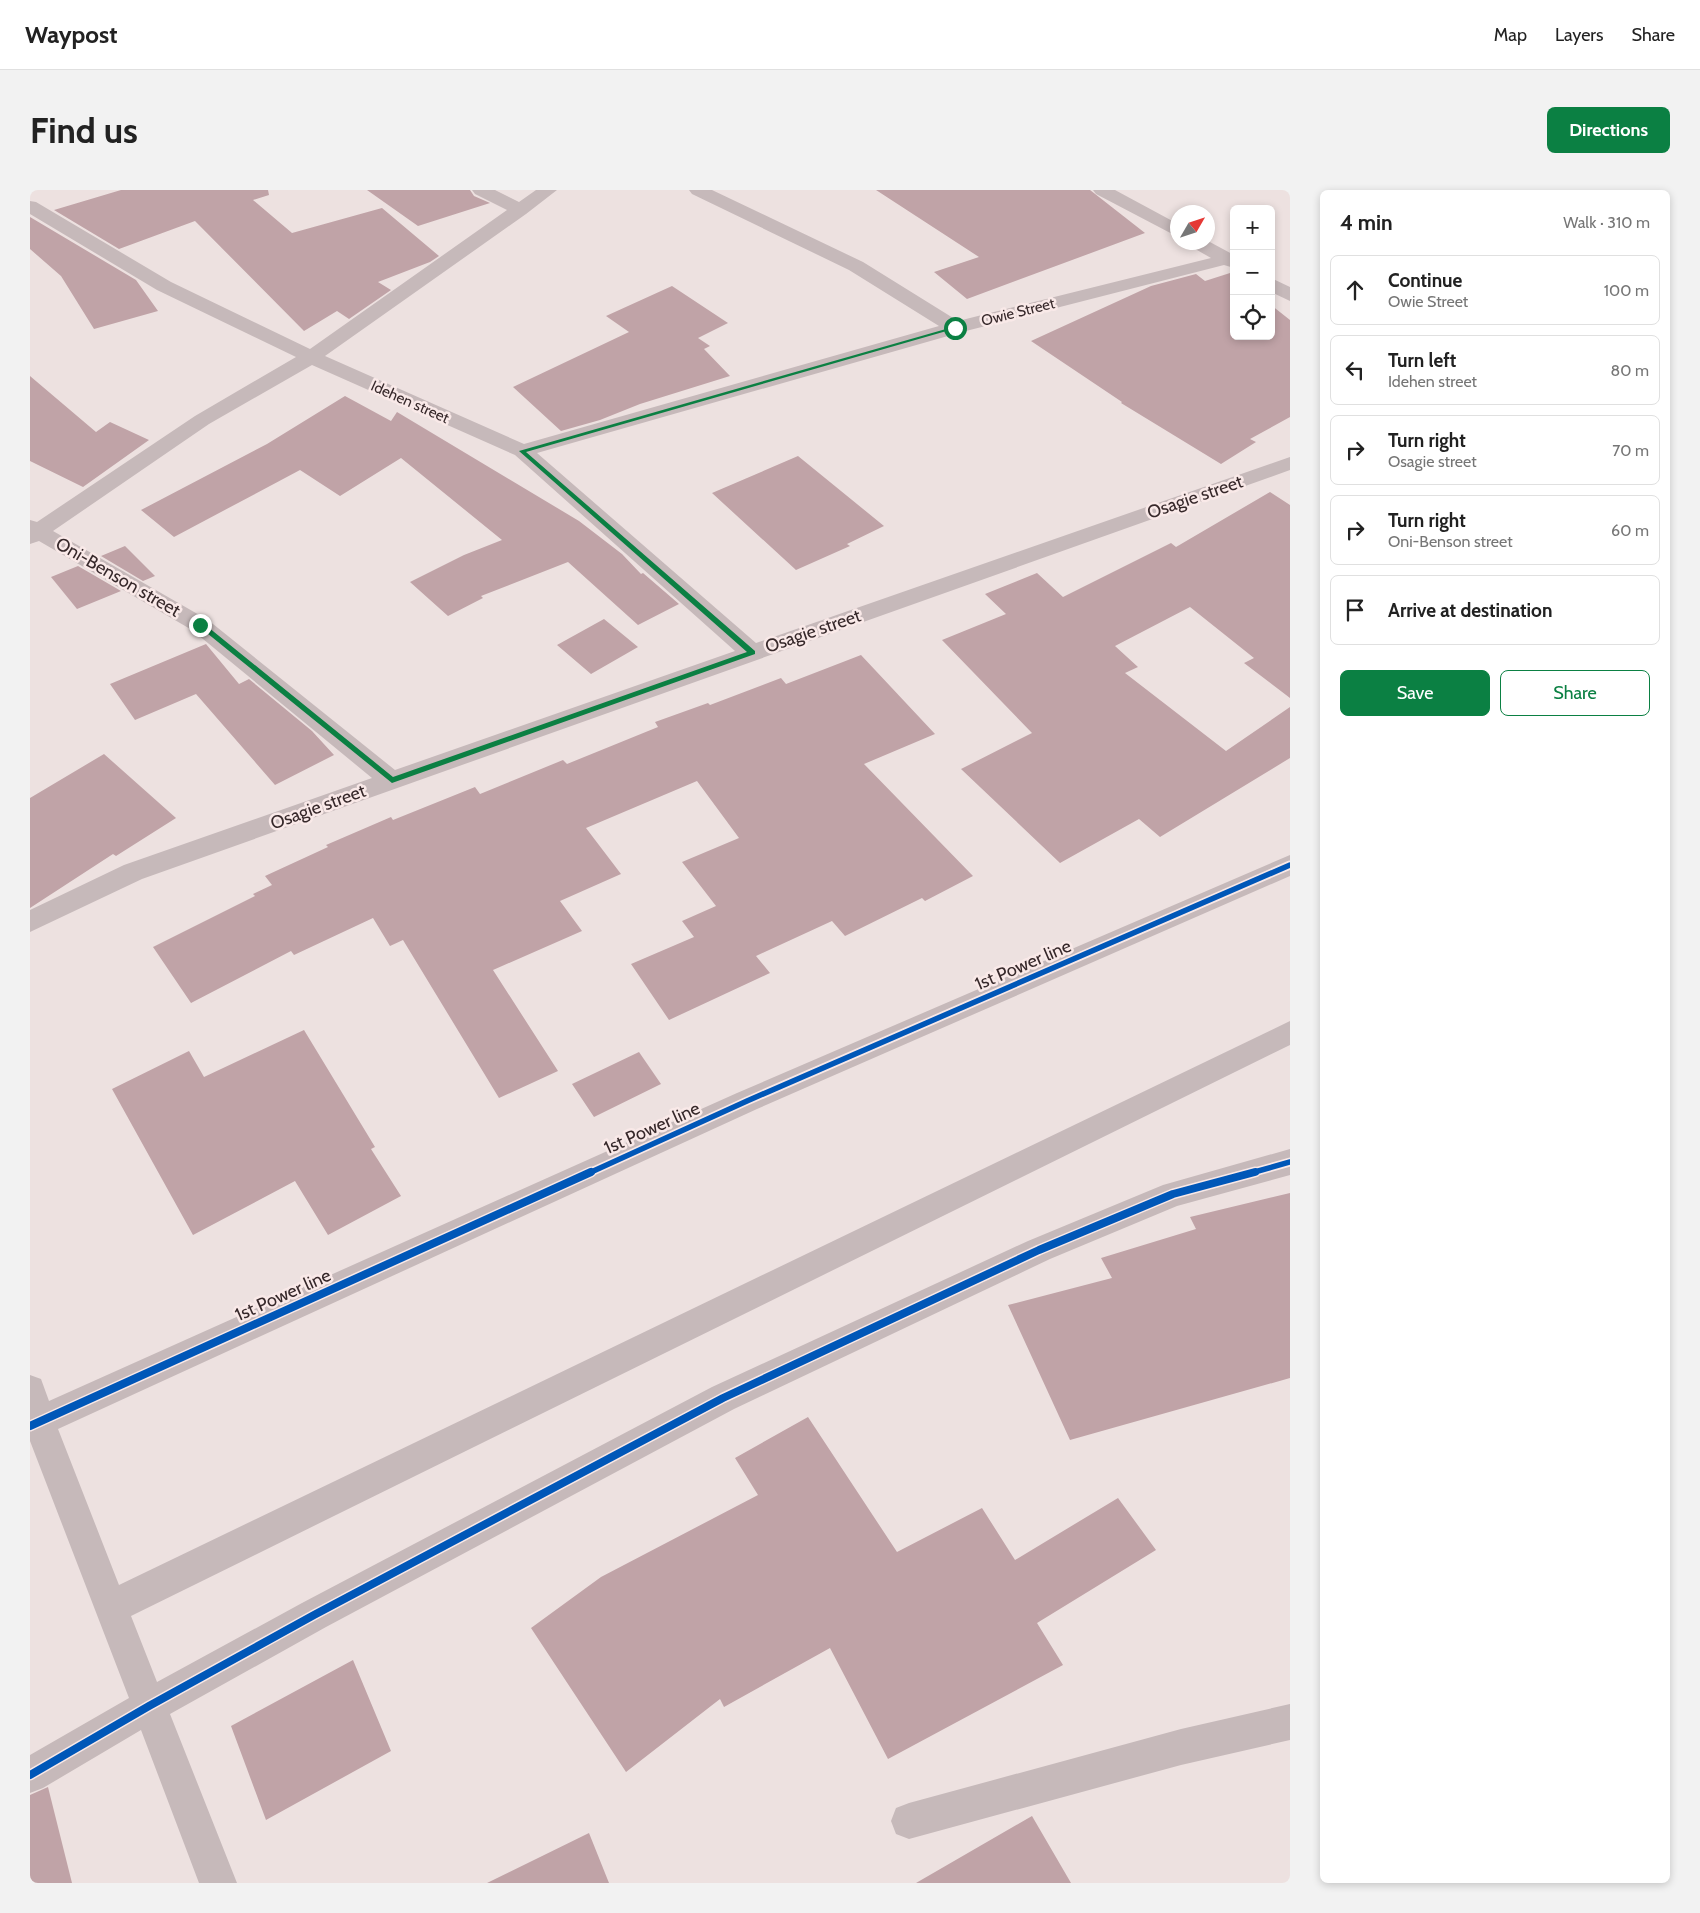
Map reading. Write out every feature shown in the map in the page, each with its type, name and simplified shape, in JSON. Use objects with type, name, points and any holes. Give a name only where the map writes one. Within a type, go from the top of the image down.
[{"type":"street","points":[[480,190],[520,210]]},
{"type":"street","points":[[33,532],[202,420],[312,357],[548,190]]},
{"type":"street","points":[[698,190],[856,266],[955,328]]},
{"type":"street","points":[[1102,190],[1170,228]]},
{"type":"street","name":"Idehen street","points":[[30,206],[164,286],[312,357],[522,451],[752,653]]},
{"type":"street","points":[[1210,250],[1230,261]]},
{"type":"street","name":"Owie Street","points":[[522,451],[955,328],[1230,261]]},
{"type":"street","points":[[1275,286],[1290,295]]},
{"type":"street","name":"Osagie street","points":[[30,922],[133,872],[1290,463]]},
{"type":"street","name":"Oni-Benson street","points":[[33,532],[200,625],[392,780]]},
{"type":"street","name":"1st Power line","points":[[33,1413],[1290,865]]},
{"type":"street","points":[[112,1607],[1290,1032]]},
{"type":"street","points":[[30,1775],[314,1615],[723,1398],[1048,1246],[1173,1194],[1290,1162]]},
{"type":"street","points":[[33,1413],[112,1607],[218,1883]]},
{"type":"street","points":[[909,1820],[1181,1747],[1290,1722]]},
{"type":"building","points":[[121,190],[268,190],[269,195],[253,200],[292,233],[382,208],[439,256],[430,262],[378,282],[391,290],[349,319],[337,311],[304,331],[195,221],[119,249],[54,210]]},
{"type":"building","points":[[367,190],[470,190],[474,196],[490,203],[418,226]]},
{"type":"building","points":[[876,190],[1090,190],[1145,233],[967,299],[934,272],[979,257]]},
{"type":"building","points":[[30,217],[136,280],[158,311],[94,329],[61,276],[30,249]]},
{"type":"building","points":[[1230,273],[1230,340],[1275,340],[1275,308],[1290,320],[1290,417],[1250,439],[1256,442],[1221,464],[1121,403],[1031,341],[1151,286],[1196,274],[1205,281]]},
{"type":"building","points":[[672,286],[728,323],[698,338],[710,346],[704,349],[730,376],[640,404],[600,420],[561,431],[513,387],[629,332],[606,316]]},
{"type":"building","points":[[30,376],[96,432],[110,422],[149,440],[83,487],[30,461]]},
{"type":"building","points":[[345,396],[391,421],[397,412],[579,521],[622,554],[641,574],[643,573],[679,604],[638,625],[568,562],[481,596],[483,598],[448,616],[410,582],[464,555],[502,540],[401,458],[340,496],[300,470],[174,537],[141,510],[267,444]]},
{"type":"building","points":[[798,456],[884,526],[847,544],[850,546],[796,570],[712,493]]},
{"type":"building","points":[[1270,492],[1290,505],[1290,698],[1244,663],[1254,658],[1190,607],[1115,646],[1138,667],[1125,673],[1226,751],[1290,707],[1290,758],[1160,837],[1139,819],[1060,863],[961,769],[1032,733],[942,640],[1006,614],[985,594],[1037,573],[1063,597],[1171,543],[1176,547]]},
{"type":"building","points":[[125,546],[155,576],[143,581],[101,556]]},
{"type":"building","points":[[78,566],[121,591],[77,609],[51,577]]},
{"type":"building","points":[[604,619],[638,647],[591,674],[557,645]]},
{"type":"building","points":[[206,644],[239,684],[249,679],[312,731],[334,755],[275,785],[196,694],[135,720],[110,684]]},
{"type":"building","points":[[861,655],[935,734],[864,764],[973,876],[925,901],[922,898],[845,936],[832,921],[756,956],[770,973],[669,1020],[631,964],[694,937],[682,921],[716,906],[682,862],[739,838],[697,781],[586,828],[621,874],[560,901],[582,931],[493,970],[558,1071],[499,1098],[403,940],[390,946],[373,918],[294,955],[291,951],[191,1003],[153,947],[255,896],[253,894],[272,885],[265,876],[328,847],[326,845],[391,817],[393,820],[475,787],[480,794],[563,760],[567,764],[658,727],[655,722],[708,703],[710,705],[781,678],[786,684]]},
{"type":"building","points":[[104,754],[176,818],[116,856],[113,854],[30,908],[30,798]]},
{"type":"building","points":[[304,1030],[375,1147],[371,1149],[401,1196],[328,1235],[295,1181],[193,1235],[112,1089],[189,1051],[204,1077]]},
{"type":"building","points":[[639,1052],[661,1084],[594,1117],[572,1084]]},
{"type":"building","points":[[1290,1193],[1290,1378],[1070,1440],[1008,1305],[1112,1278],[1101,1258],[1196,1229],[1190,1217]]},
{"type":"building","points":[[808,1417],[897,1552],[982,1508],[1015,1560],[1118,1498],[1156,1550],[1037,1623],[1063,1665],[888,1759],[830,1648],[724,1707],[720,1699],[626,1772],[531,1628],[601,1577],[758,1495],[735,1458]]},
{"type":"building","points":[[353,1660],[391,1751],[266,1820],[231,1726]]},
{"type":"building","points":[[48,1787],[72,1883],[30,1883],[30,1795]]},
{"type":"building","points":[[1032,1816],[1071,1883],[916,1883]]},
{"type":"building","points":[[589,1833],[609,1883],[487,1883]]},
{"type":"cycle path","points":[[30,1426],[747,1101],[1290,865]]},
{"type":"cycle path","points":[[30,1775],[149,1706],[314,1615],[723,1398],[1039,1250],[1173,1194],[1290,1162]]},
{"type":"route","points":[[200,625],[392,780],[752,653],[522,451],[955,328]]}]
